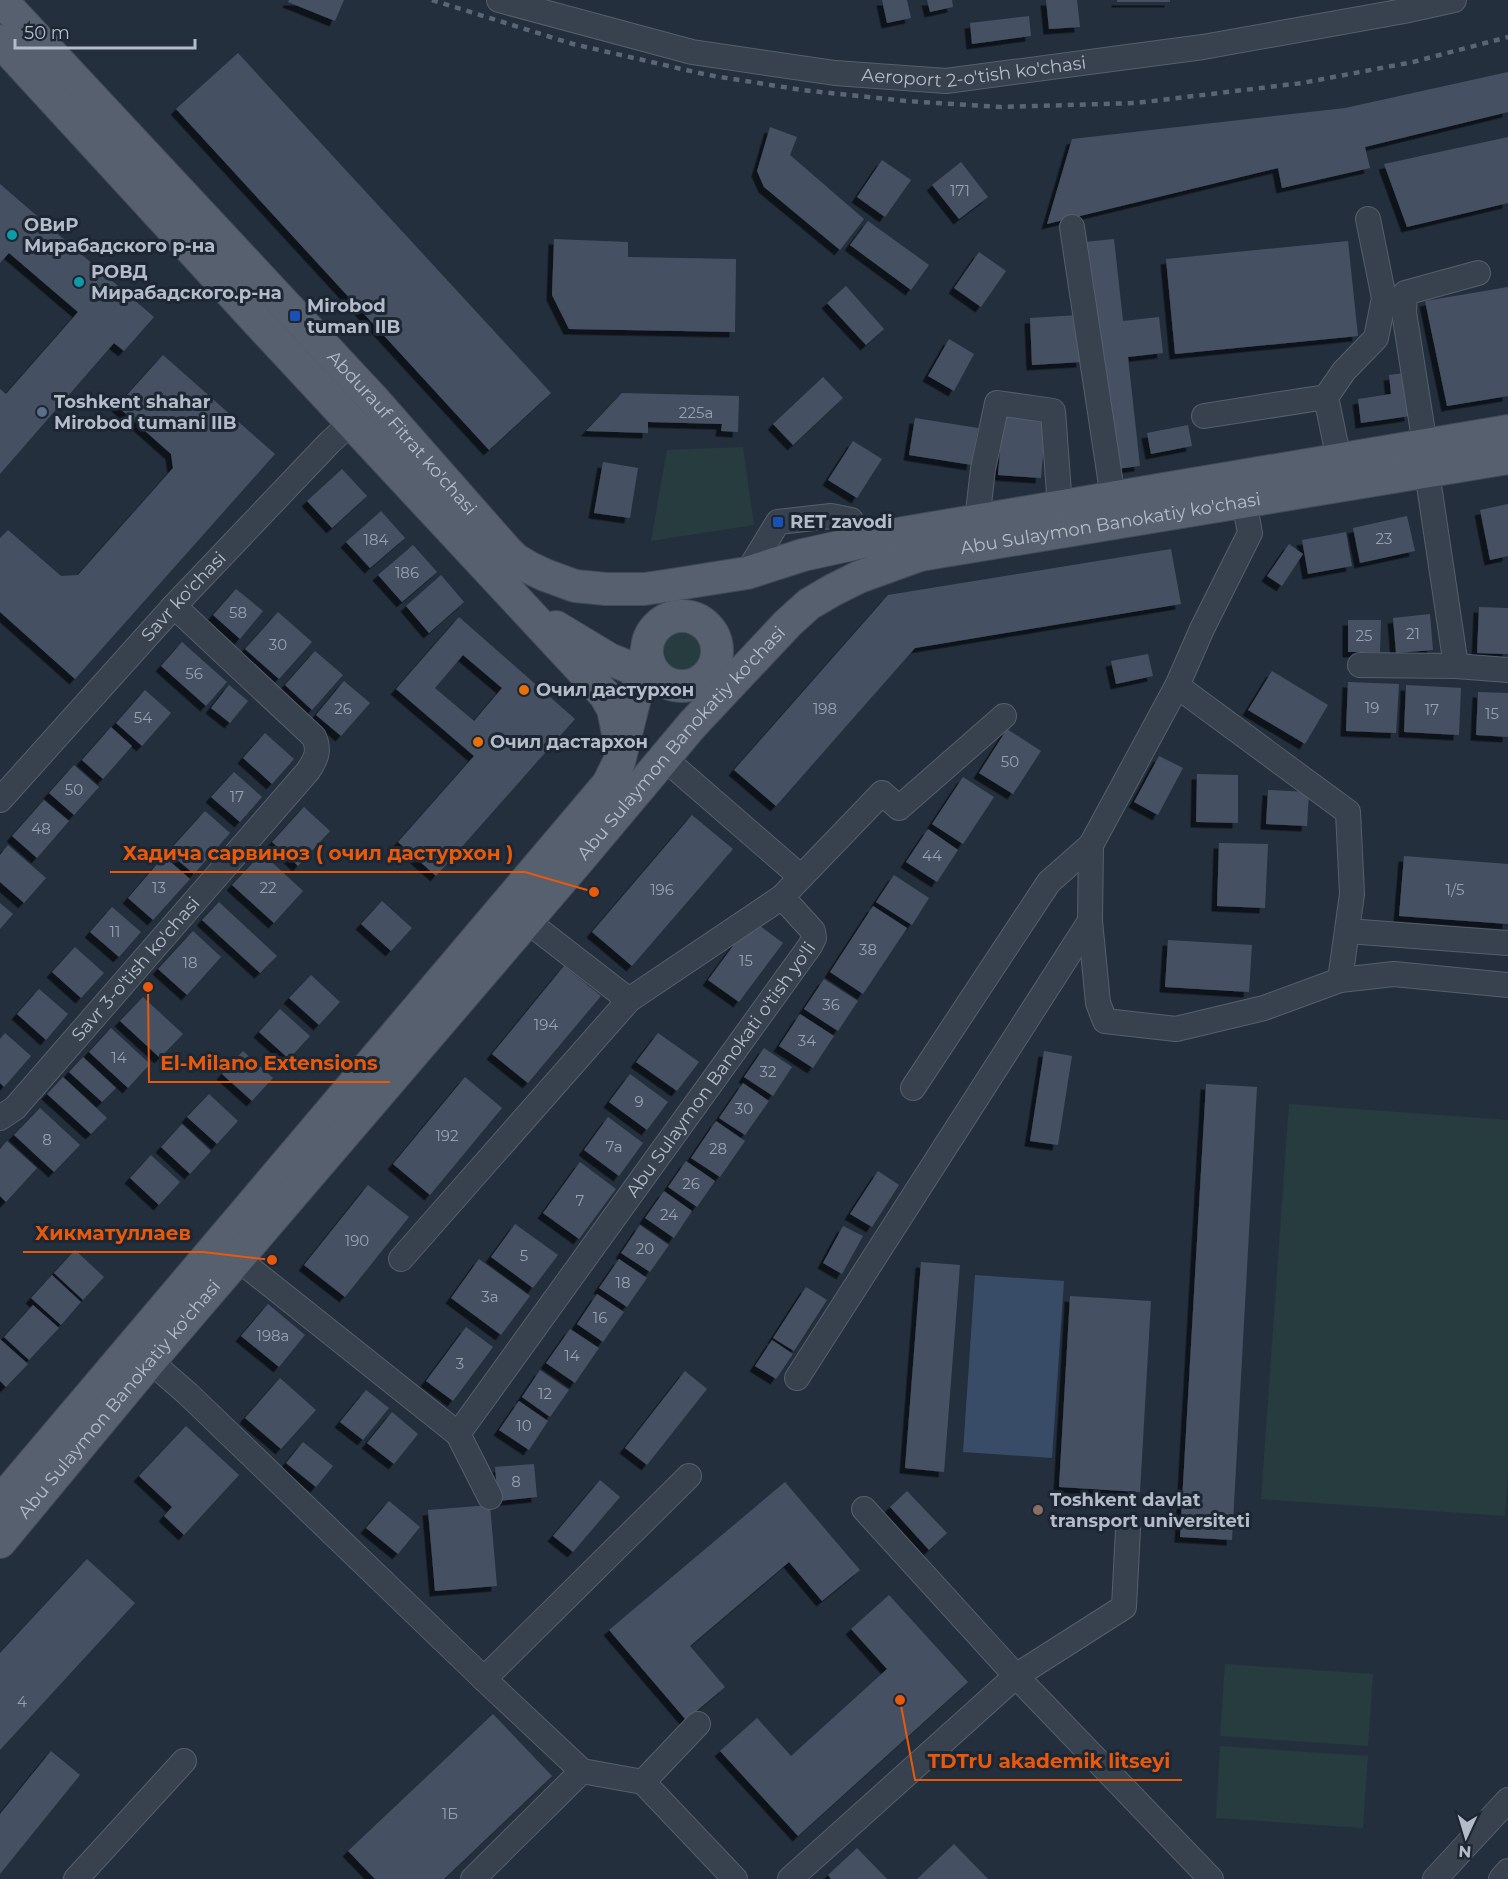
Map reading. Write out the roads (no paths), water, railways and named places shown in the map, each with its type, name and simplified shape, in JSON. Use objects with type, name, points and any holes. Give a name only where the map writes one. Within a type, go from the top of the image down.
[{"type":"main road","name":"Abdurauf Fitrat ko'chasi","points":[[1,0],[374,400],[496,560],[605,695],[614,709],[618,725],[620,762]]},
{"type":"main road","name":"Abdurauf Fitrat ko'chasi","points":[[0,41],[352,422],[496,560],[513,594],[543,618],[609,659],[652,668]]},
{"type":"main road","name":"Abu Sulaymon Banokatiy ko'chasi","points":[[7,1501],[150,1361],[692,725],[788,623],[809,604],[833,590],[889,565],[920,555],[1242,490],[1426,459],[1508,431]]},
{"type":"main road","name":"Abu Sulaymon Banokatiy ko'chasi","points":[[496,560],[515,559],[560,581],[591,588],[622,589],[665,586],[747,573],[803,555],[903,533],[977,520],[1113,498],[1242,490],[1339,459],[1508,458]]},
{"type":"main road","points":[[680,616],[747,573]]},
{"type":"main road","points":[[622,589],[659,603],[680,616]]},
{"type":"main road","points":[[692,725],[707,675],[717,657],[714,637],[700,621],[691,617],[670,618],[654,630],[650,639],[652,668],[689,685],[699,681],[707,675],[769,644]]},
{"type":"main road","name":"Abu Sulaymon Banokatiy ko'chasi","points":[[0,1542],[7,1501],[608,784],[620,762],[652,668]]},
{"type":"street","name":"Aeroport 2-o'tish ko'chasi","points":[[499,0],[692,52],[835,73],[946,81],[1203,47],[1454,0]]},
{"type":"street","points":[[1204,416],[1326,397],[1344,371],[1376,339],[1384,298],[1368,219]]},
{"type":"street","points":[[1072,227],[1113,498]]},
{"type":"street","points":[[1456,666],[1404,312],[1405,292],[1478,273]]},
{"type":"street","points":[[1326,397],[1339,459]]},
{"type":"street","name":"Savr ko'chasi","points":[[4,789],[174,606],[330,442],[374,400]]},
{"type":"street","points":[[977,520],[983,469],[997,403],[1053,411],[1060,507]]},
{"type":"street","points":[[913,1088],[1049,882],[1091,845],[1176,686],[1250,533],[1242,490]]},
{"type":"street","points":[[747,573],[778,522],[831,516],[850,520]]},
{"type":"street","name":"Savr 3-o'tish ko'chasi","points":[[0,1118],[15,1108],[308,771],[318,752],[318,744],[314,736],[174,606]]},
{"type":"street","points":[[1360,665],[1456,666],[1508,670]]},
{"type":"street","points":[[1176,686],[1348,812],[1352,894],[1340,980]]},
{"type":"street","points":[[401,1259],[629,1000],[782,897],[882,793],[899,808],[1004,716]]},
{"type":"street","points":[[665,759],[801,876]]},
{"type":"street","points":[[1091,845],[1090,921],[1098,1003],[1105,1021],[1176,1029],[1263,1008],[1340,980],[1394,974],[1508,985]]},
{"type":"street","name":"Abu Sulaymon Banokati o'tish yo'li","points":[[458,1434],[810,946],[814,938],[813,931],[782,897]]},
{"type":"street","points":[[527,921],[629,1000]]},
{"type":"street","points":[[797,1378],[1090,921]]},
{"type":"street","points":[[1347,931],[1508,943]]},
{"type":"street","points":[[238,1259],[458,1434],[490,1497]]},
{"type":"street","points":[[150,1361],[197,1402],[582,1771],[642,1782],[735,1879]]},
{"type":"street","points":[[484,1679],[689,1476]]},
{"type":"street","points":[[864,1509],[1016,1676],[1211,1879]]},
{"type":"street","points":[[790,1879],[1016,1676],[1124,1606],[1128,1529]]},
{"type":"street","points":[[642,1782],[698,1724]]},
{"type":"street","points":[[76,1879],[184,1761]]},
{"type":"street","points":[[472,1879],[582,1771]]},
{"type":"street","points":[[1435,1879],[1508,1800]]},
{"type":"street","points":[[1501,1879],[1508,1871]]},
{"type":"water","points":[[975,1275],[1064,1281],[1052,1458],[963,1452]]},
{"type":"railway","points":[[432,0],[573,44],[708,75],[802,90],[906,101],[1001,107],[1136,103],[1302,83],[1413,62],[1508,37]]},
{"type":"place","name":"ОВиР Мирабадского р-на","points":[[12,235]]},
{"type":"place","name":"РОВД Мирабадского.р-на","points":[[79,282]]},
{"type":"place","name":"Mirobod tuman IIB","points":[[295,316]]},
{"type":"place","name":"Toshkent shahar Mirobod tumani IIB","points":[[42,412]]},
{"type":"place","name":"RET zavodi","points":[[778,522]]},
{"type":"place","name":"Очил дастурхон","points":[[524,690]]},
{"type":"place","name":"Очил дастархон","points":[[478,742]]},
{"type":"place","name":"Хадича сарвиноз ( очил дастурхон )","points":[[594,892]]},
{"type":"place","name":"El-Milano Extensions","points":[[148,987]]},
{"type":"place","name":"Хикматуллаев","points":[[272,1260]]},
{"type":"place","name":"Toshkent davlat transport universiteti","points":[[1038,1510]]},
{"type":"place","name":"TDTrU akademik litseyi","points":[[900,1700]]}]
